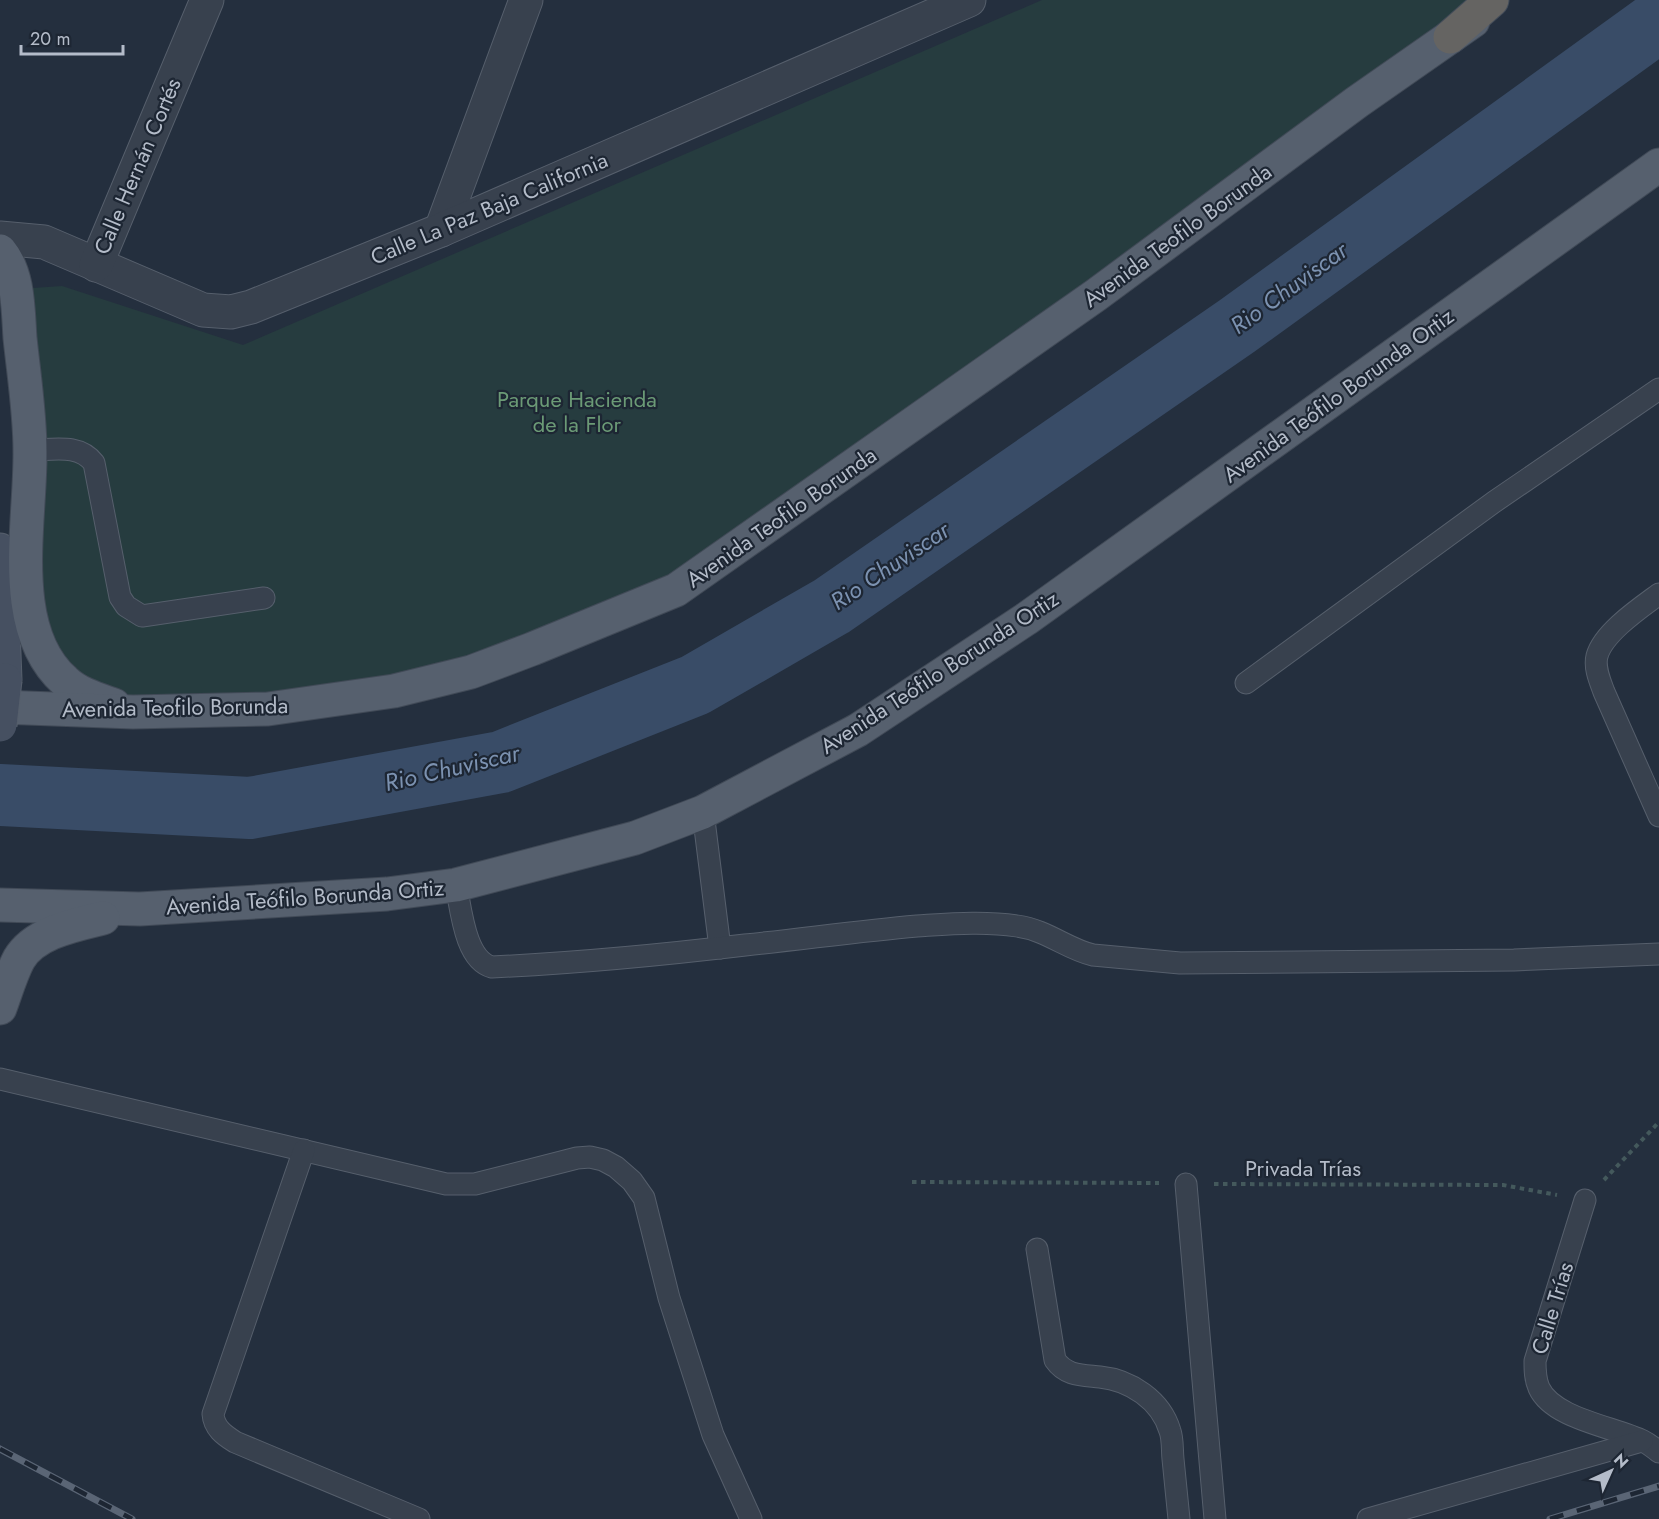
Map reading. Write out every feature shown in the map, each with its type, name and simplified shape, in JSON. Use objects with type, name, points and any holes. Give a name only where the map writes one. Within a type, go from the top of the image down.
[{"type":"highway","points":[[1450,37],[1492,0]]},
{"type":"main road","name":"Avenida Teofilo Borunda","points":[[0,707],[133,712],[268,709],[394,691],[471,672],[676,590],[1096,296],[1357,102],[1505,0]]},
{"type":"main road","name":"Avenida Teófilo Borunda Ortiz","points":[[0,905],[140,909],[387,894],[456,885],[634,838],[703,812],[858,730],[1026,619],[1659,165]]},
{"type":"main road","points":[[0,252],[12,271],[15,289],[30,450],[26,590],[31,618],[39,645],[49,664],[66,682],[79,692],[133,712]]},
{"type":"main road","points":[[0,550],[5,680],[0,725]]},
{"type":"main road","points":[[0,1008],[20,957],[35,942],[56,931],[140,909]]},
{"type":"street","name":"Calle Hernán Cortés","points":[[96,265],[207,0]]},
{"type":"street","points":[[441,230],[526,0]]},
{"type":"street","name":"Calle La Paz Baja California","points":[[0,238],[44,243],[203,310],[231,312],[251,307],[441,230],[969,0]]},
{"type":"lane","points":[[1246,683],[1494,502],[1659,389]]},
{"type":"lane","points":[[30,450],[78,450],[88,455],[94,462],[120,597],[132,612],[142,616],[264,598]]},
{"type":"lane","points":[[1659,594],[1621,624],[1603,643],[1596,657],[1597,673],[1604,692],[1659,816]]},
{"type":"lane","points":[[703,812],[720,948]]},
{"type":"lane","points":[[456,885],[468,942],[477,959],[484,965],[492,967],[561,964],[848,932],[958,923],[1017,926],[1041,932],[1093,955],[1180,963],[1514,960],[1659,954]]},
{"type":"lane","points":[[0,1079],[446,1184],[461,1185],[498,1179],[577,1158],[590,1157],[603,1160],[616,1167],[632,1181],[645,1198],[669,1298],[713,1435],[751,1519]]},
{"type":"lane","points":[[304,1150],[213,1414],[213,1420],[222,1433],[235,1442],[418,1519]]},
{"type":"lane","points":[[1186,1184],[1215,1519]]},
{"type":"lane","name":"Calle Trías","points":[[1585,1200],[1535,1361],[1535,1375],[1540,1390],[1548,1400],[1564,1412],[1650,1446]]},
{"type":"lane","points":[[1037,1249],[1054,1360],[1060,1367],[1081,1376],[1101,1377],[1127,1383],[1138,1390],[1161,1412],[1170,1431],[1179,1519]]},
{"type":"lane","points":[[1368,1519],[1650,1446]]},
{"type":"path","points":[[1585,1200],[1659,1122]]},
{"type":"path","name":"Privada Trías","points":[[912,1182],[1503,1185],[1585,1200]]},
{"type":"green space","name":"Parque Hacienda de la Flor","points":[[1042,0],[1472,0],[670,584],[385,687],[130,707],[70,679],[43,644],[27,377],[33,288],[62,286],[243,345]]},
{"type":"waterway","name":"Rio Chuviscar","points":[[0,795],[250,808],[501,762],[695,685],[832,606],[1237,326],[1659,21]]},
{"type":"railway","points":[[0,1449],[132,1519]]},
{"type":"railway","points":[[1550,1519],[1659,1486]]}]
